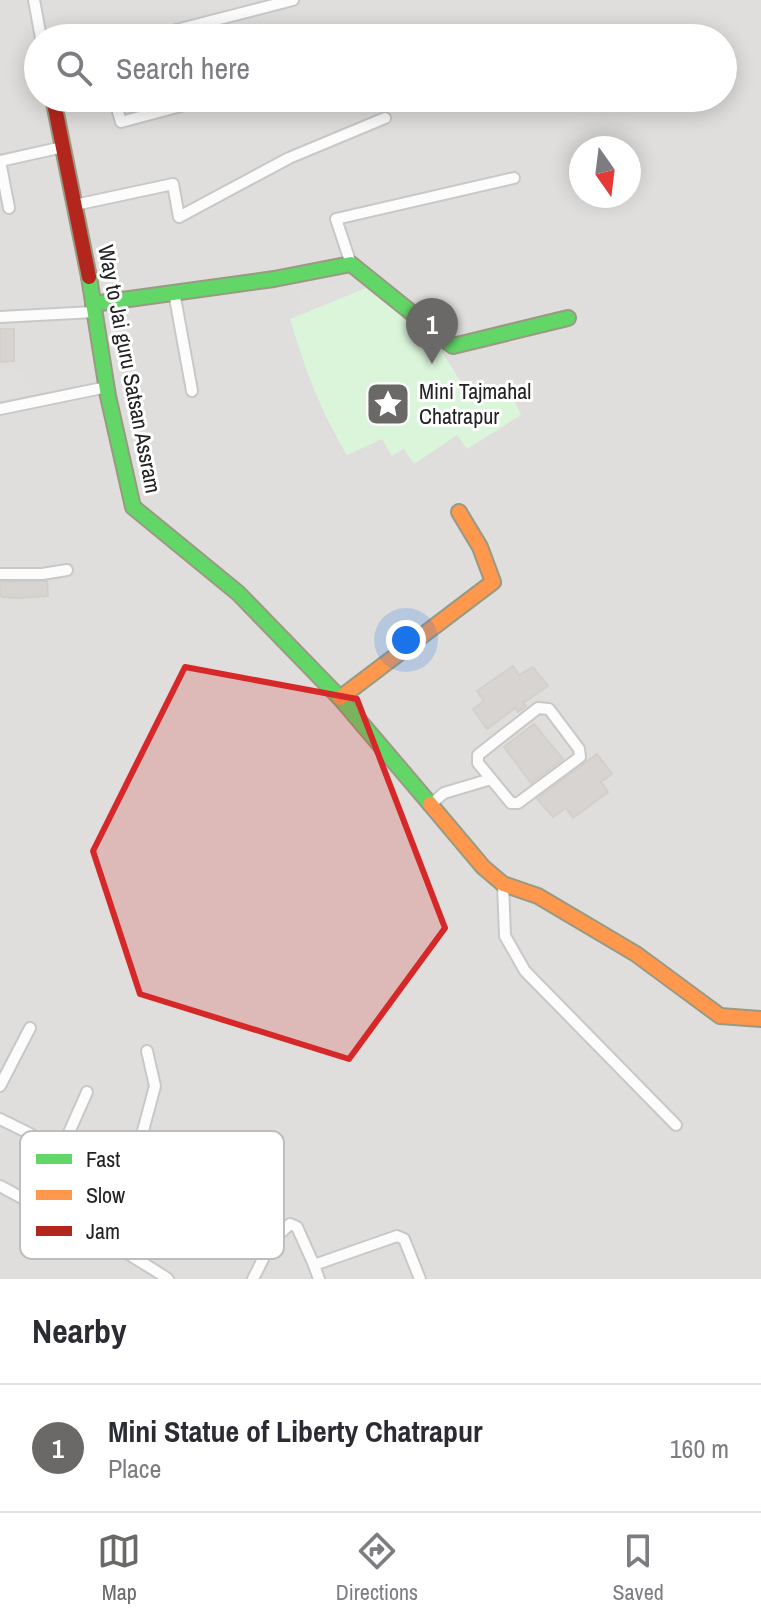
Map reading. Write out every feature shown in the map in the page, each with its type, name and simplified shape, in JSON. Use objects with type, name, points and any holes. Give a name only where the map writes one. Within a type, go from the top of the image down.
[{"type":"street","points":[[34,0],[38,24]]},
{"type":"street","points":[[200,24],[293,0]]},
{"type":"street","name":"Way to Jai guru Satsan Assram","points":[[56,112],[107,387],[133,507],[238,593],[340,698],[483,867],[503,884]]},
{"type":"street","points":[[118,112],[121,122],[158,112]]},
{"type":"street","points":[[75,205],[173,184],[179,217],[289,158],[385,118]]},
{"type":"street","points":[[9,208],[0,161],[63,147]]},
{"type":"street","points":[[514,178],[336,219],[351,264],[453,346],[568,318]]},
{"type":"street","points":[[0,317],[94,308],[351,264]]},
{"type":"street","points":[[174,292],[192,391]]},
{"type":"street","points":[[0,409],[107,387]]},
{"type":"street","points":[[340,698],[493,582],[480,547],[459,512]]},
{"type":"street","points":[[0,574],[42,574],[67,570]]},
{"type":"street","points":[[538,708],[549,709],[579,749],[580,757],[518,803],[511,803],[491,779],[478,763],[478,755],[538,708]]},
{"type":"street","points":[[431,804],[444,793],[491,779]]},
{"type":"street","points":[[676,1125],[525,971],[505,936],[503,884],[538,896],[636,954],[720,1016],[761,1019]]},
{"type":"street","points":[[0,1086],[30,1028]]},
{"type":"street","points":[[143,1131],[155,1086],[147,1051]]},
{"type":"street","points":[[70,1131],[87,1092]]},
{"type":"street","points":[[0,1119],[22,1131]]},
{"type":"street","points":[[0,1186],[20,1197]]},
{"type":"street","points":[[284,1230],[290,1224],[297,1227],[319,1279]]},
{"type":"street","points":[[314,1265],[397,1236],[404,1239],[420,1279]]},
{"type":"street","points":[[138,1259],[168,1279]]},
{"type":"street","points":[[253,1279],[263,1259]]},
{"type":"highlighted area","points":[[185,667],[357,699],[445,928],[349,1059],[140,994],[93,851]]},
{"type":"shaded area","points":[[0,0],[761,0],[761,1279],[0,1279]]},
{"type":"shaded area","points":[[352,277],[365,287],[303,311],[297,295]]},
{"type":"shaded area","points":[[0,369],[23,371],[27,395],[0,402]]},
{"type":"green space","points":[[366,288],[439,347],[466,390],[508,388],[521,415],[467,449],[457,435],[414,464],[404,449],[392,456],[382,439],[347,455],[314,389],[290,319]]},
{"type":"building","points":[[0,329],[14,329],[14,361],[0,362]]},
{"type":"building","points":[[47,581],[48,596],[17,598],[2,597],[0,593],[0,582]]},
{"type":"building","points":[[513,666],[519,675],[533,667],[548,686],[523,703],[526,706],[518,712],[515,708],[487,729],[473,709],[484,701],[477,691]]},
{"type":"building","points":[[534,724],[563,759],[531,783],[504,747]]},
{"type":"building","points":[[597,754],[612,774],[601,782],[608,792],[573,818],[566,808],[553,817],[537,799]]},
{"type":"traffic: fast","points":[[93,304],[274,279],[351,264],[453,346],[568,318]]},
{"type":"traffic: fast","points":[[89,277],[108,396],[133,507],[238,593],[340,698],[430,804]]},
{"type":"traffic: slow","points":[[340,698],[493,582],[480,547],[459,512]]},
{"type":"traffic: slow","points":[[430,804],[483,867],[503,884],[538,896],[636,954],[720,1016],[761,1019]]},
{"type":"traffic: jam","points":[[56,112],[89,277]]},
{"type":"place","name":"Mini Statue of Liberty Chatrapur","points":[[432,364]]},
{"type":"place","name":"Mini Tajmahal Chatrapur","points":[[388,404]]}]
